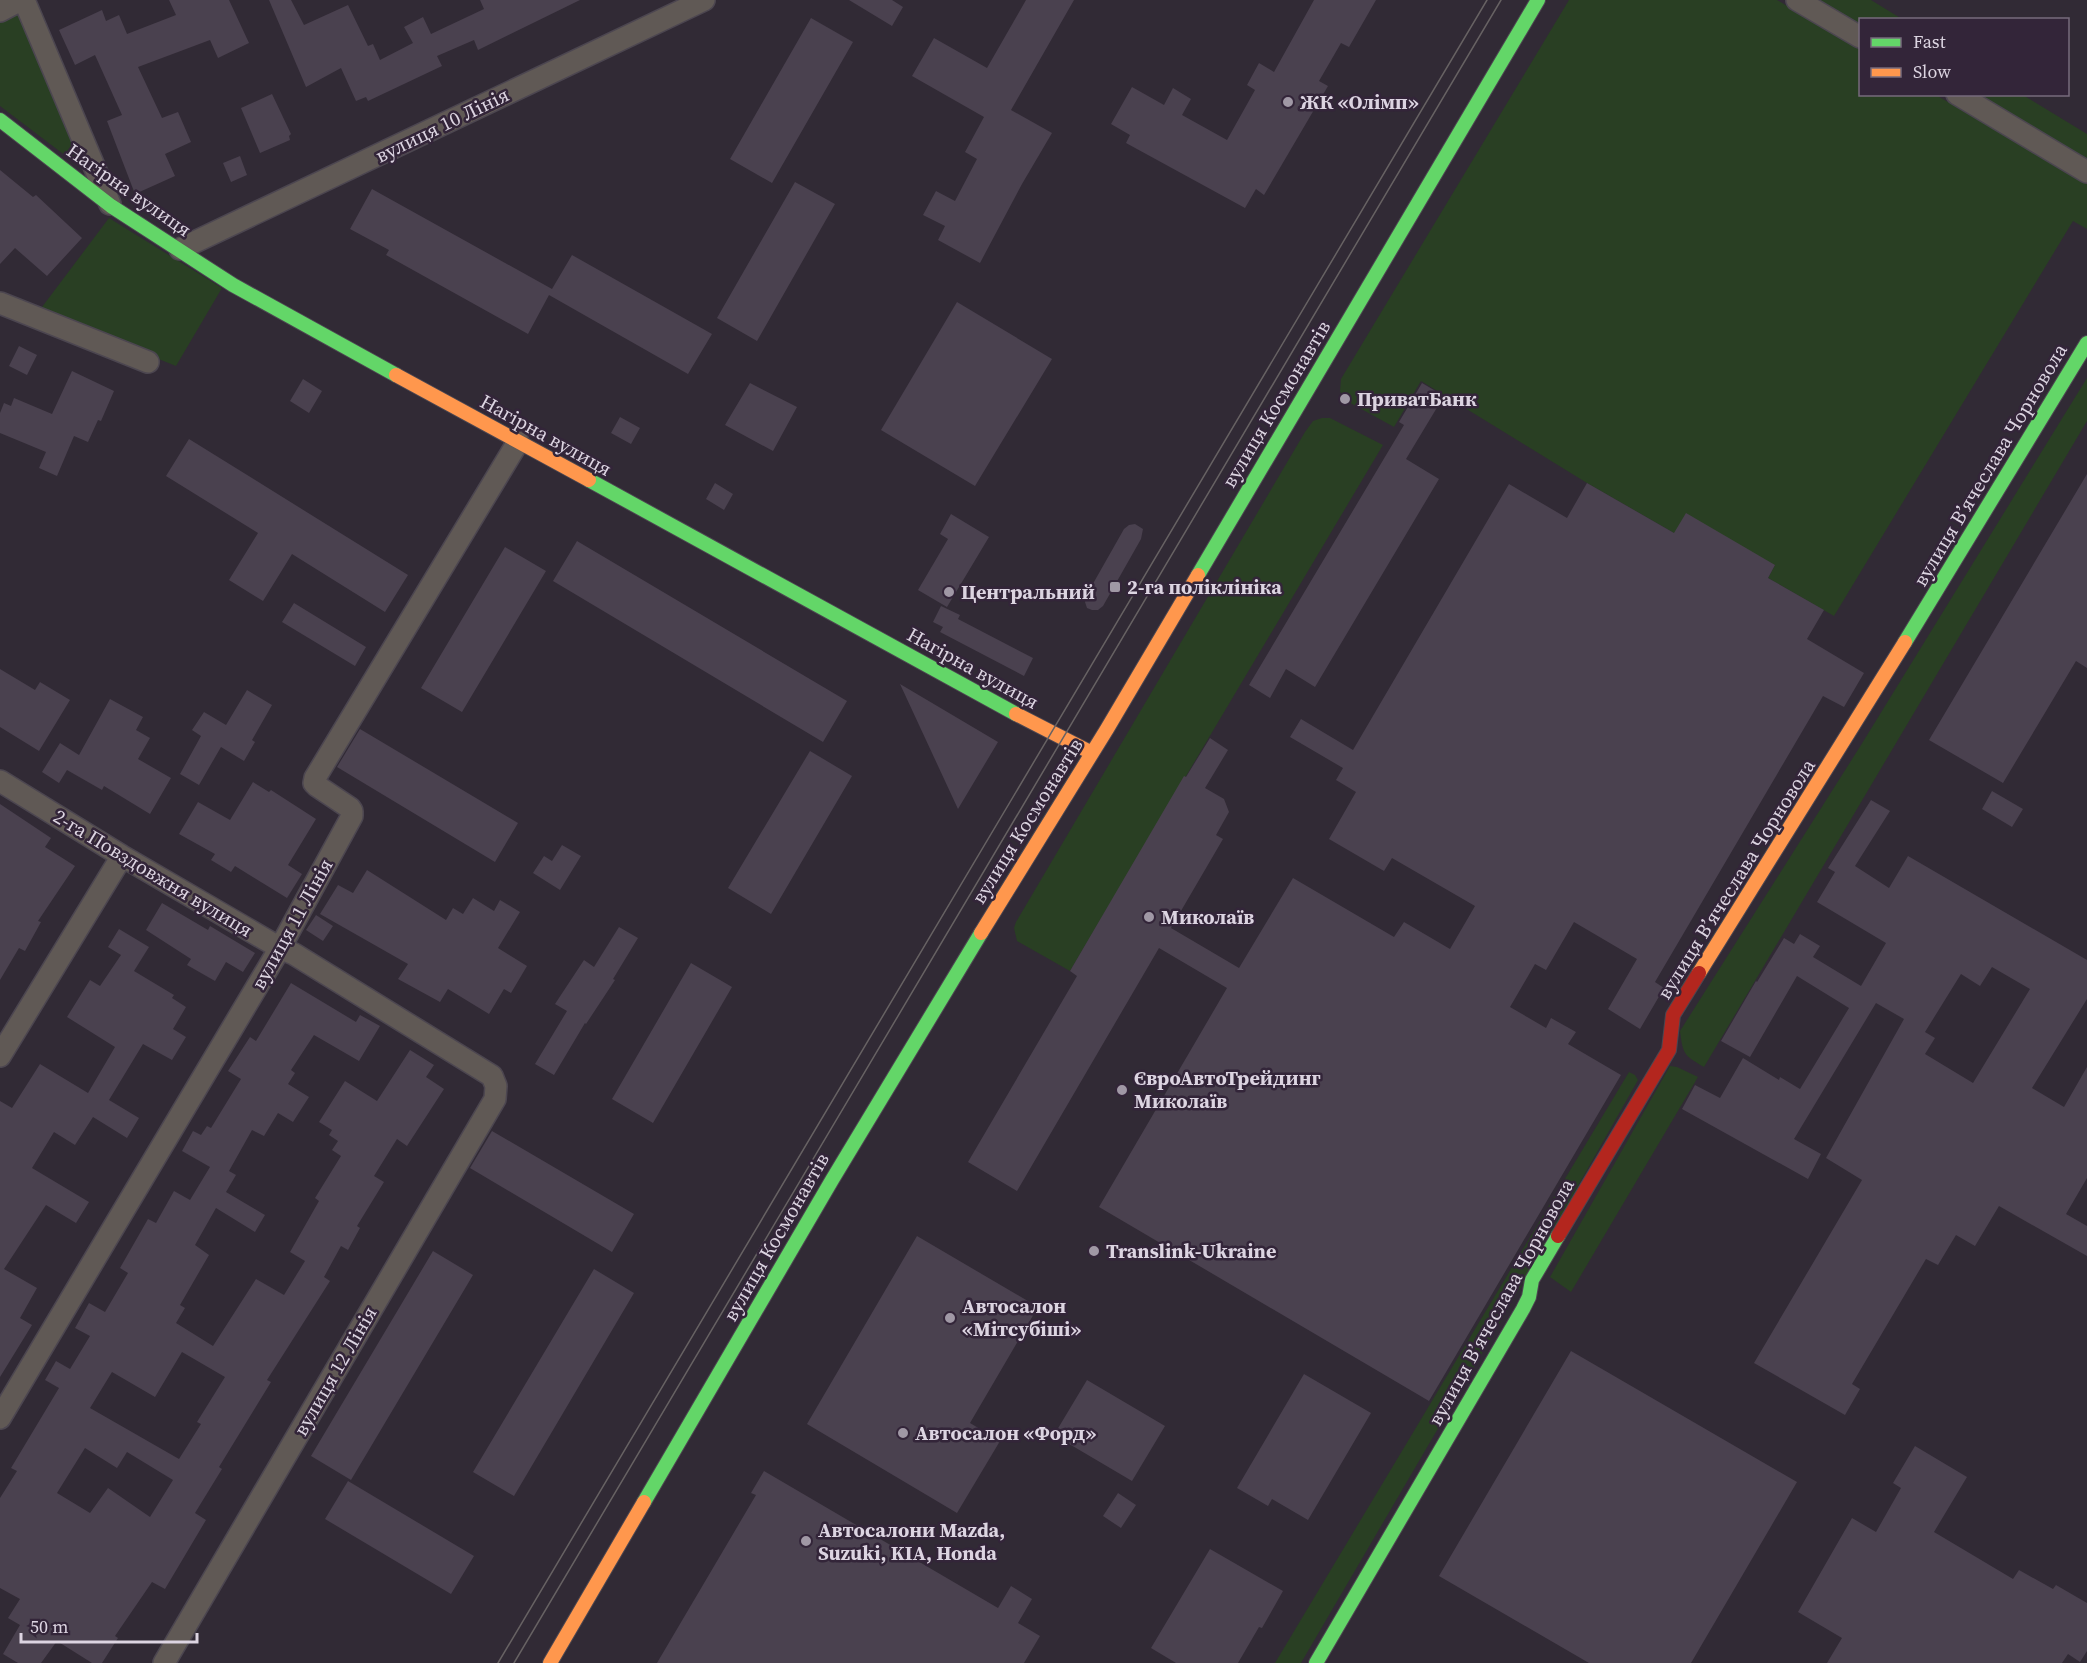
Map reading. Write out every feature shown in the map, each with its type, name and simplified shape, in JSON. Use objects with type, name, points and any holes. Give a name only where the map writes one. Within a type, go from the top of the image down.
[{"type":"street","points":[[0,11],[22,0],[111,206]]},
{"type":"street","name":"вулиця 10 Лінія","points":[[180,249],[704,0]]},
{"type":"street","name":"вулиця Космонавтів","points":[[550,1663],[832,1180],[1092,753],[1538,0]]},
{"type":"street","points":[[1797,0],[1859,36]]},
{"type":"street","points":[[1960,96],[2087,172]]},
{"type":"street","name":"Нагірна вулиця","points":[[0,120],[111,206],[233,285],[1062,739],[1092,753]]},
{"type":"street","points":[[0,303],[148,362]]},
{"type":"street","name":"вулиця Вʼячеслава Чорновола","points":[[1316,1663],[1523,1309],[1529,1297],[1532,1280],[1669,1050],[1673,1015],[1845,741],[2087,343]]},
{"type":"street","name":"вулиця 11 Лінія","points":[[0,1418],[280,948],[352,816],[350,808],[314,783],[315,778],[518,442]]},
{"type":"street","name":"2-га Повздовжня вулиця","points":[[0,781],[122,856],[294,954],[492,1076]]},
{"type":"street","points":[[0,1056],[122,856]]},
{"type":"street","name":"вулиця 12 Лінія","points":[[164,1663],[495,1099],[496,1086],[492,1076]]},
{"type":"green space","points":[[1569,0],[1777,0],[1859,49],[1859,96],[1938,96],[2087,184],[2087,229],[2073,221],[1834,616],[1768,578],[1775,565],[1674,533],[1587,483],[1421,381],[1394,427],[1345,400],[1340,391],[1341,379]]},
{"type":"green space","points":[[1810,0],[1871,0],[1900,18],[1859,18],[1859,29]]},
{"type":"green space","points":[[18,12],[86,164],[83,169],[0,106],[0,19]]},
{"type":"green space","points":[[1971,96],[2025,96],[2087,134],[2087,165]]},
{"type":"green space","points":[[109,218],[222,288],[176,366],[39,311]]},
{"type":"green space","points":[[2087,378],[2087,421],[1704,1067],[1686,1054],[1680,1031],[1861,745]]},
{"type":"green space","points":[[1330,418],[1383,445],[1070,971],[1017,941],[1014,928],[1016,922],[1305,432],[1313,421]]},
{"type":"green space","points":[[1670,1066],[1698,1077],[1571,1292],[1550,1277]]},
{"type":"green space","points":[[1629,1072],[1638,1080],[1519,1290],[1301,1663],[1275,1663]]},
{"type":"building","points":[[169,0],[229,0],[249,43],[218,58],[210,40],[138,67],[162,118],[178,112],[191,142],[165,154],[175,176],[135,194],[107,121],[122,115],[95,55],[75,65],[59,30],[102,10],[106,21],[119,15],[127,34],[176,15]]},
{"type":"building","points":[[269,0],[291,0],[304,25],[348,5],[368,46],[373,44],[380,60],[413,43],[404,27],[423,17],[431,34],[484,9],[480,0],[580,0],[478,50],[474,40],[437,56],[442,66],[368,101],[366,97],[356,101],[341,68],[306,87]]},
{"type":"building","points":[[849,0],[892,0],[903,7],[892,26]]},
{"type":"building","points":[[1026,0],[1074,0],[1011,110],[1052,133],[980,263],[938,240],[945,226],[923,215],[936,191],[955,201],[977,159],[965,152],[984,117],[912,76],[934,38],[987,68]]},
{"type":"building","name":"ЖК «Олімп»","points":[[1314,0],[1376,0],[1349,47],[1341,43],[1319,81],[1328,86],[1264,195],[1256,189],[1245,208],[1126,143],[1130,135],[1111,124],[1132,87],[1164,105],[1173,88],[1191,99],[1182,115],[1227,140],[1255,90],[1247,85],[1259,63],[1274,72]]},
{"type":"building","points":[[811,18],[853,42],[772,183],[730,159]]},
{"type":"building","points":[[272,94],[291,134],[290,140],[260,153],[241,108]]},
{"type":"building","points":[[240,156],[247,175],[231,182],[223,163]]},
{"type":"building","points":[[0,170],[33,197],[36,195],[82,238],[47,276],[15,248],[0,264]]},
{"type":"building","points":[[795,182],[835,204],[757,341],[717,318]]},
{"type":"building","points":[[372,189],[552,289],[572,255],[712,334],[688,374],[549,295],[528,334],[386,255],[389,250],[350,229]]},
{"type":"building","points":[[957,302],[1052,359],[975,486],[881,430]]},
{"type":"building","points":[[19,346],[37,355],[27,375],[9,366]]},
{"type":"building","points":[[72,371],[114,391],[101,421],[98,420],[88,442],[74,436],[57,476],[39,468],[46,452],[0,433],[0,413],[4,403],[11,406],[14,398],[52,414]]},
{"type":"building","points":[[303,379],[322,391],[309,413],[290,401]]},
{"type":"building","points":[[750,383],[797,407],[773,451],[725,425]]},
{"type":"building","points":[[1422,383],[1444,396],[1406,459],[1439,479],[1315,687],[1286,669],[1270,698],[1249,685],[1404,425],[1399,422]]},
{"type":"building","points":[[620,417],[640,428],[631,444],[611,433]]},
{"type":"building","points":[[189,439],[408,575],[385,612],[292,554],[263,601],[229,580],[258,533],[166,476]]},
{"type":"building","points":[[2087,474],[2087,668],[2076,661],[2003,783],[1929,740]]},
{"type":"building","points":[[715,483],[733,494],[724,510],[706,499]]},
{"type":"building","points":[[1587,483],[1674,533],[1686,513],[1775,565],[1768,578],[1824,610],[1807,639],[1864,673],[1844,707],[1823,696],[1655,982],[1664,988],[1640,1029],[1608,1009],[1637,959],[1574,922],[1546,970],[1535,964],[1510,1007],[1546,1028],[1551,1018],[1576,1032],[1568,1044],[1621,1075],[1429,1401],[1099,1207],[1227,988],[1159,948],[1017,1191],[968,1162],[1077,976],[1070,971],[1184,776],[1186,777],[1210,738],[1228,750],[1205,788],[1224,799],[1229,812],[1216,835],[1223,839],[1171,928],[1239,968],[1293,878],[1394,937],[1404,922],[1450,949],[1475,906],[1392,858],[1384,871],[1329,839],[1356,792],[1336,780],[1343,768],[1290,737],[1301,719],[1353,750],[1509,484],[1567,518]]},
{"type":"building","points":[[951,514],[989,537],[947,607],[918,590],[948,539],[940,534]]},
{"type":"building","points":[[1135,524],[1143,529],[1141,539],[1103,606],[1098,610],[1087,608],[1086,596],[1124,529]]},
{"type":"building","points":[[577,541],[847,701],[823,742],[553,581]]},
{"type":"building","points":[[505,547],[546,571],[462,712],[421,688]]},
{"type":"building","points":[[294,603],[366,647],[355,666],[282,622]]},
{"type":"building","points":[[941,606],[960,615],[958,619],[1033,658],[1024,676],[940,632],[943,627],[933,622]]},
{"type":"building","points":[[0,669],[35,690],[40,682],[70,700],[39,751],[0,727]]},
{"type":"building","points":[[900,684],[998,742],[958,809]]},
{"type":"building","points":[[247,690],[272,705],[252,740],[255,742],[244,761],[221,747],[199,785],[180,774],[201,736],[192,730],[204,712],[226,725]]},
{"type":"building","points":[[110,699],[143,717],[136,730],[150,738],[138,759],[171,778],[150,814],[104,786],[102,790],[67,770],[59,783],[42,772],[60,743],[79,755]]},
{"type":"building","points":[[360,729],[518,823],[495,862],[337,767]]},
{"type":"building","points":[[810,751],[852,776],[771,914],[728,888]]},
{"type":"building","points":[[253,782],[269,792],[271,790],[316,819],[288,865],[302,874],[287,898],[235,866],[231,872],[211,860],[215,854],[179,834],[198,802],[230,820]]},
{"type":"building","points":[[1992,791],[2023,809],[2012,827],[1982,809]]},
{"type":"building","points":[[1871,800],[1890,811],[1855,866],[1889,888],[1908,856],[2087,960],[2087,999],[2032,1088],[2064,1107],[2087,1067],[2087,1178],[2066,1214],[2087,1226],[2087,1256],[1999,1206],[1975,1246],[1956,1235],[1938,1265],[1926,1259],[1852,1384],[1860,1389],[1845,1415],[1754,1363],[1862,1180],[1826,1158],[1904,1019],[1876,1003],[1794,1139],[1821,1154],[1808,1179],[1682,1109],[1695,1085],[1720,1098],[1743,1058],[1779,1080],[1780,1077],[1800,1089],[1849,1008],[1797,976],[1750,1057],[1721,1041],[1784,938],[1794,944],[1800,934],[1820,946],[1813,957],[1861,986],[1886,943],[1817,902],[1835,872],[1828,868]],"holes":[[[1992,967],[2030,989],[1973,1083],[1925,1054],[1935,1038],[1925,1032],[1961,974],[1980,986]]]},
{"type":"building","points":[[0,804],[51,838],[45,847],[75,866],[38,921],[41,922],[25,951],[19,948],[0,980]]},
{"type":"building","points":[[562,845],[581,856],[560,890],[533,873],[544,856],[552,861]]},
{"type":"building","points":[[367,870],[446,920],[453,908],[463,914],[473,898],[494,911],[500,900],[520,912],[498,948],[527,966],[511,993],[504,989],[489,1014],[448,989],[440,1002],[398,979],[408,964],[320,914],[338,885],[353,893]]},
{"type":"building","points":[[162,903],[208,930],[210,926],[255,953],[243,972],[226,962],[215,981],[187,965],[191,959],[146,930]]},
{"type":"building","points":[[316,915],[333,926],[323,941],[306,930]]},
{"type":"building","points":[[619,927],[638,938],[613,979],[615,980],[585,1023],[554,1075],[535,1064],[567,1011],[555,1004],[584,960],[594,967]]},
{"type":"building","points":[[119,929],[149,947],[134,971],[174,995],[172,998],[186,1007],[173,1029],[186,1037],[172,1060],[143,1044],[109,1100],[139,1118],[127,1138],[93,1117],[75,1145],[54,1132],[32,1168],[89,1202],[76,1223],[46,1205],[4,1269],[37,1288],[20,1318],[32,1325],[0,1377],[0,1101],[12,1108],[40,1064],[88,1093],[115,1047],[67,1017],[90,980],[100,986],[121,955],[108,947]]},
{"type":"building","points":[[691,963],[732,987],[653,1123],[612,1099]]},
{"type":"building","points":[[291,983],[356,1022],[360,1015],[380,1026],[359,1061],[314,1035],[291,1070],[295,1073],[288,1084],[309,1097],[293,1122],[278,1113],[264,1136],[252,1130],[229,1171],[236,1175],[226,1192],[265,1215],[255,1232],[216,1208],[195,1245],[209,1255],[180,1305],[185,1308],[176,1323],[213,1346],[256,1279],[284,1295],[305,1261],[290,1252],[319,1201],[315,1198],[341,1156],[332,1150],[338,1141],[329,1135],[332,1130],[319,1122],[345,1081],[377,1101],[410,1050],[434,1065],[426,1077],[444,1089],[407,1146],[397,1139],[374,1176],[384,1182],[357,1226],[360,1228],[348,1250],[341,1246],[324,1277],[330,1281],[267,1380],[271,1382],[219,1467],[222,1469],[195,1513],[206,1520],[165,1589],[152,1582],[115,1636],[118,1638],[102,1663],[92,1663],[57,1641],[41,1663],[18,1663],[3,1654],[20,1625],[8,1618],[20,1599],[0,1588],[0,1498],[17,1471],[11,1468],[59,1388],[45,1380],[56,1361],[70,1369],[90,1336],[75,1328],[89,1303],[105,1312],[128,1273],[120,1268],[148,1219],[156,1223],[174,1191],[190,1200],[210,1167],[182,1151],[193,1131],[201,1135],[207,1126],[211,1128],[241,1079],[228,1071],[250,1037],[256,1041]],"holes":[[[182,1352],[225,1377],[197,1422],[201,1424],[179,1459],[90,1408],[112,1372],[155,1397]],[[85,1448],[117,1468],[127,1452],[173,1480],[150,1517],[108,1488],[90,1513],[57,1493]]]},
{"type":"building","points":[[492,1131],[634,1214],[612,1252],[470,1168]]},
{"type":"building","points":[[917,1236],[1038,1307],[970,1423],[1000,1441],[957,1513],[807,1424]]},
{"type":"building","points":[[433,1251],[473,1275],[351,1480],[311,1456]]},
{"type":"building","points":[[594,1269],[634,1293],[514,1496],[473,1472]]},
{"type":"building","points":[[1571,1351],[1797,1482],[1691,1663],[1589,1663],[1439,1576]]},
{"type":"building","points":[[1304,1374],[1371,1413],[1308,1520],[1272,1499],[1268,1506],[1237,1488]]},
{"type":"building","points":[[1087,1380],[1165,1426],[1132,1481],[1054,1435]]},
{"type":"building","points":[[1915,1446],[1967,1477],[1934,1532],[2013,1579],[2019,1570],[2053,1589],[2056,1585],[2087,1603],[2087,1651],[2080,1662],[2068,1654],[2062,1663],[1827,1663],[1842,1638],[1798,1612],[1852,1518],[1876,1532],[1901,1488],[1893,1483]]},
{"type":"building","name":"Автосалони Mazda, Suzuki, KIA, Honda","points":[[764,1471],[998,1608],[1011,1586],[1032,1599],[1018,1623],[1040,1636],[1024,1663],[657,1663],[756,1495],[751,1493]]},
{"type":"building","points":[[348,1481],[474,1556],[451,1594],[325,1519]]},
{"type":"building","points":[[1118,1493],[1136,1505],[1121,1528],[1103,1516]]},
{"type":"building","points":[[1210,1549],[1283,1591],[1262,1628],[1259,1627],[1238,1663],[1176,1663],[1151,1648]]},
{"type":"tram line","points":[[498,1663],[1487,0]]},
{"type":"tram line","points":[[514,1663],[1501,0]]},
{"type":"traffic: fast","points":[[1198,575],[1538,0]]},
{"type":"traffic: fast","points":[[0,120],[111,206],[233,285],[396,375]]},
{"type":"traffic: fast","points":[[1905,642],[2087,343]]},
{"type":"traffic: fast","points":[[589,480],[1016,714]]},
{"type":"traffic: fast","points":[[644,1502],[832,1180],[981,933]]},
{"type":"traffic: fast","points":[[1316,1663],[1523,1309],[1529,1297],[1532,1280],[1558,1236]]},
{"type":"traffic: slow","points":[[396,375],[589,480]]},
{"type":"traffic: slow","points":[[981,933],[1107,729],[1198,575]]},
{"type":"traffic: slow","points":[[1699,973],[1905,642]]},
{"type":"traffic: slow","points":[[1016,714],[1092,753]]},
{"type":"traffic: slow","points":[[550,1663],[644,1502]]},
{"type":"traffic: jam","points":[[1558,1236],[1669,1050],[1673,1015],[1699,973]]},
{"type":"place","name":"ЖК «Олімп»","points":[[1288,102]]},
{"type":"place","name":"ПриватБанк","points":[[1345,399]]},
{"type":"place","name":"2-га поліклініка","points":[[1115,587]]},
{"type":"place","name":"Центральний","points":[[949,592]]},
{"type":"place","name":"Миколаїв","points":[[1149,917]]},
{"type":"place","name":"ЄвроАвтоТрейдинг Миколаїв","points":[[1122,1090]]},
{"type":"place","name":"Translink-Ukraine","points":[[1094,1251]]},
{"type":"place","name":"Автосалон «Мітсубіші»","points":[[950,1318]]},
{"type":"place","name":"Автосалон «Форд»","points":[[903,1433]]},
{"type":"place","name":"Автосалони Mazda, Suzuki, KIA, Honda","points":[[806,1541]]}]
